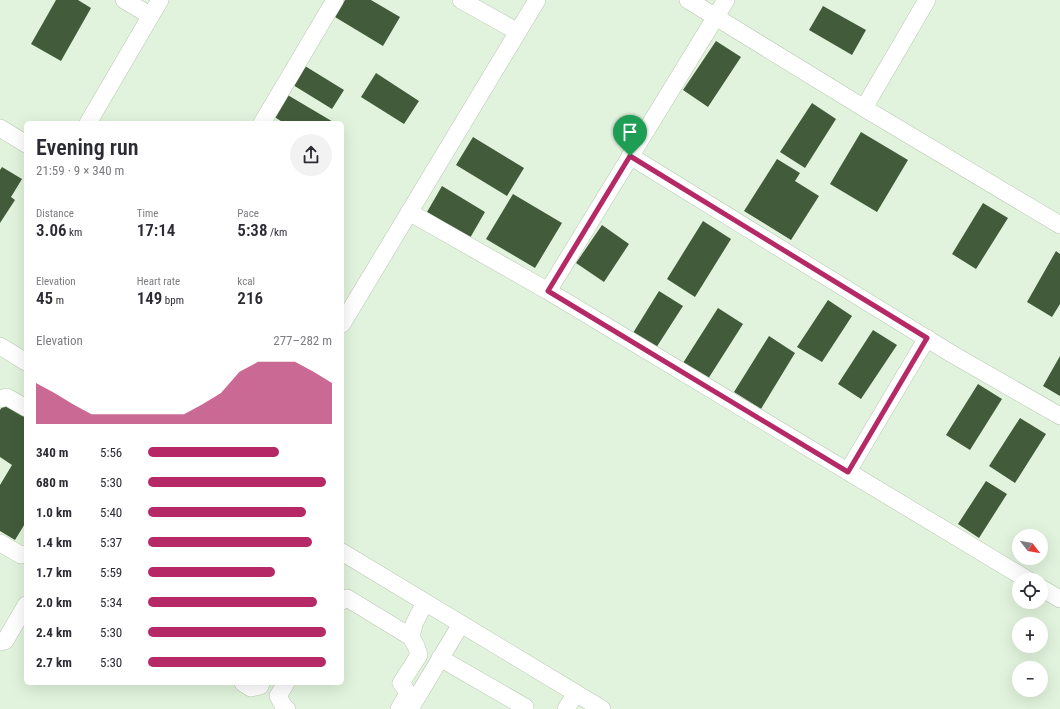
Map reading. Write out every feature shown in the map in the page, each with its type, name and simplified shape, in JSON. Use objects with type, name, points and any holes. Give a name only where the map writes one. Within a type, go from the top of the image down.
[{"type":"street","points":[[124,0],[151,16]]},
{"type":"street","points":[[89,121],[160,0]]},
{"type":"street","points":[[263,121],[335,0]]},
{"type":"street","points":[[461,0],[518,32]]},
{"type":"street","points":[[344,321],[537,0]]},
{"type":"street","points":[[688,0],[864,108],[1060,225]]},
{"type":"street","points":[[548,291],[726,0]]},
{"type":"street","points":[[864,108],[928,0]]},
{"type":"street","points":[[0,128],[24,143]]},
{"type":"street","points":[[630,156],[927,338],[1060,416]]},
{"type":"street","points":[[409,212],[548,291],[1016,573]]},
{"type":"street","points":[[848,472],[927,338]]},
{"type":"street","points":[[0,346],[24,361]]},
{"type":"street","points":[[0,399],[7,397],[24,407]]},
{"type":"street","points":[[0,543],[21,556],[24,555]]},
{"type":"street","points":[[344,553],[602,709]]},
{"type":"street","points":[[1048,592],[1060,599]]},
{"type":"street","points":[[344,600],[347,598],[411,637],[416,646],[419,655],[401,683],[406,689],[407,695],[399,709]]},
{"type":"street","points":[[411,637],[414,624],[425,602]]},
{"type":"street","points":[[0,642],[5,640],[24,608]]},
{"type":"street","points":[[410,709],[461,624]]},
{"type":"street","points":[[440,658],[525,707],[525,709]]},
{"type":"street","points":[[246,685],[251,688],[260,685]]},
{"type":"street","points":[[285,685],[278,696],[284,707],[287,709]]},
{"type":"street","points":[[566,709],[576,694]]},
{"type":"building","points":[[56,0],[78,0],[91,8],[61,61],[31,44]]},
{"type":"building","points":[[345,0],[371,0],[400,17],[383,46],[335,17]]},
{"type":"building","points":[[823,6],[866,30],[852,55],[809,30]]},
{"type":"building","points":[[716,41],[741,57],[708,107],[683,90]]},
{"type":"building","points":[[305,66],[344,90],[332,109],[293,85]]},
{"type":"building","points":[[376,73],[419,101],[404,124],[361,97]]},
{"type":"building","points":[[286,94],[332,121],[281,121],[273,116]]},
{"type":"building","points":[[812,103],[836,119],[805,168],[780,152]]},
{"type":"building","points":[[861,132],[908,160],[877,212],[830,184]]},
{"type":"building","points":[[473,137],[524,168],[507,196],[456,165]]},
{"type":"building","points":[[777,159],[800,173],[795,181],[819,196],[791,240],[744,211]]},
{"type":"building","points":[[2,167],[22,179],[11,197],[15,200],[0,223],[0,170]]},
{"type":"building","points":[[442,186],[485,212],[470,238],[427,212]]},
{"type":"building","points":[[513,194],[562,223],[535,268],[486,239]]},
{"type":"building","points":[[983,203],[1008,218],[976,269],[952,254]]},
{"type":"building","points":[[703,221],[731,239],[695,297],[667,279]]},
{"type":"building","points":[[602,225],[629,244],[604,282],[576,263]]},
{"type":"building","points":[[1056,251],[1060,254],[1060,304],[1052,317],[1027,302]]},
{"type":"building","points":[[659,291],[683,306],[656,348],[633,333]]},
{"type":"building","points":[[828,300],[852,316],[822,362],[797,347]]},
{"type":"building","points":[[718,308],[743,324],[708,379],[683,363]]},
{"type":"building","points":[[873,330],[897,345],[861,399],[838,384]]},
{"type":"building","points":[[769,336],[795,353],[761,409],[734,392]]},
{"type":"building","points":[[1060,356],[1060,396],[1043,386]]},
{"type":"building","points":[[978,384],[1002,399],[970,450],[946,435]]},
{"type":"building","points":[[4,404],[24,416],[24,525],[15,540],[0,531],[0,485],[12,465],[0,457],[0,410]]},
{"type":"building","points":[[1020,418],[1046,434],[1015,483],[989,466]]},
{"type":"building","points":[[986,481],[1007,494],[979,538],[958,524]]},
{"type":"route","points":[[630,156],[927,338],[848,472],[548,291],[630,156]]}]
